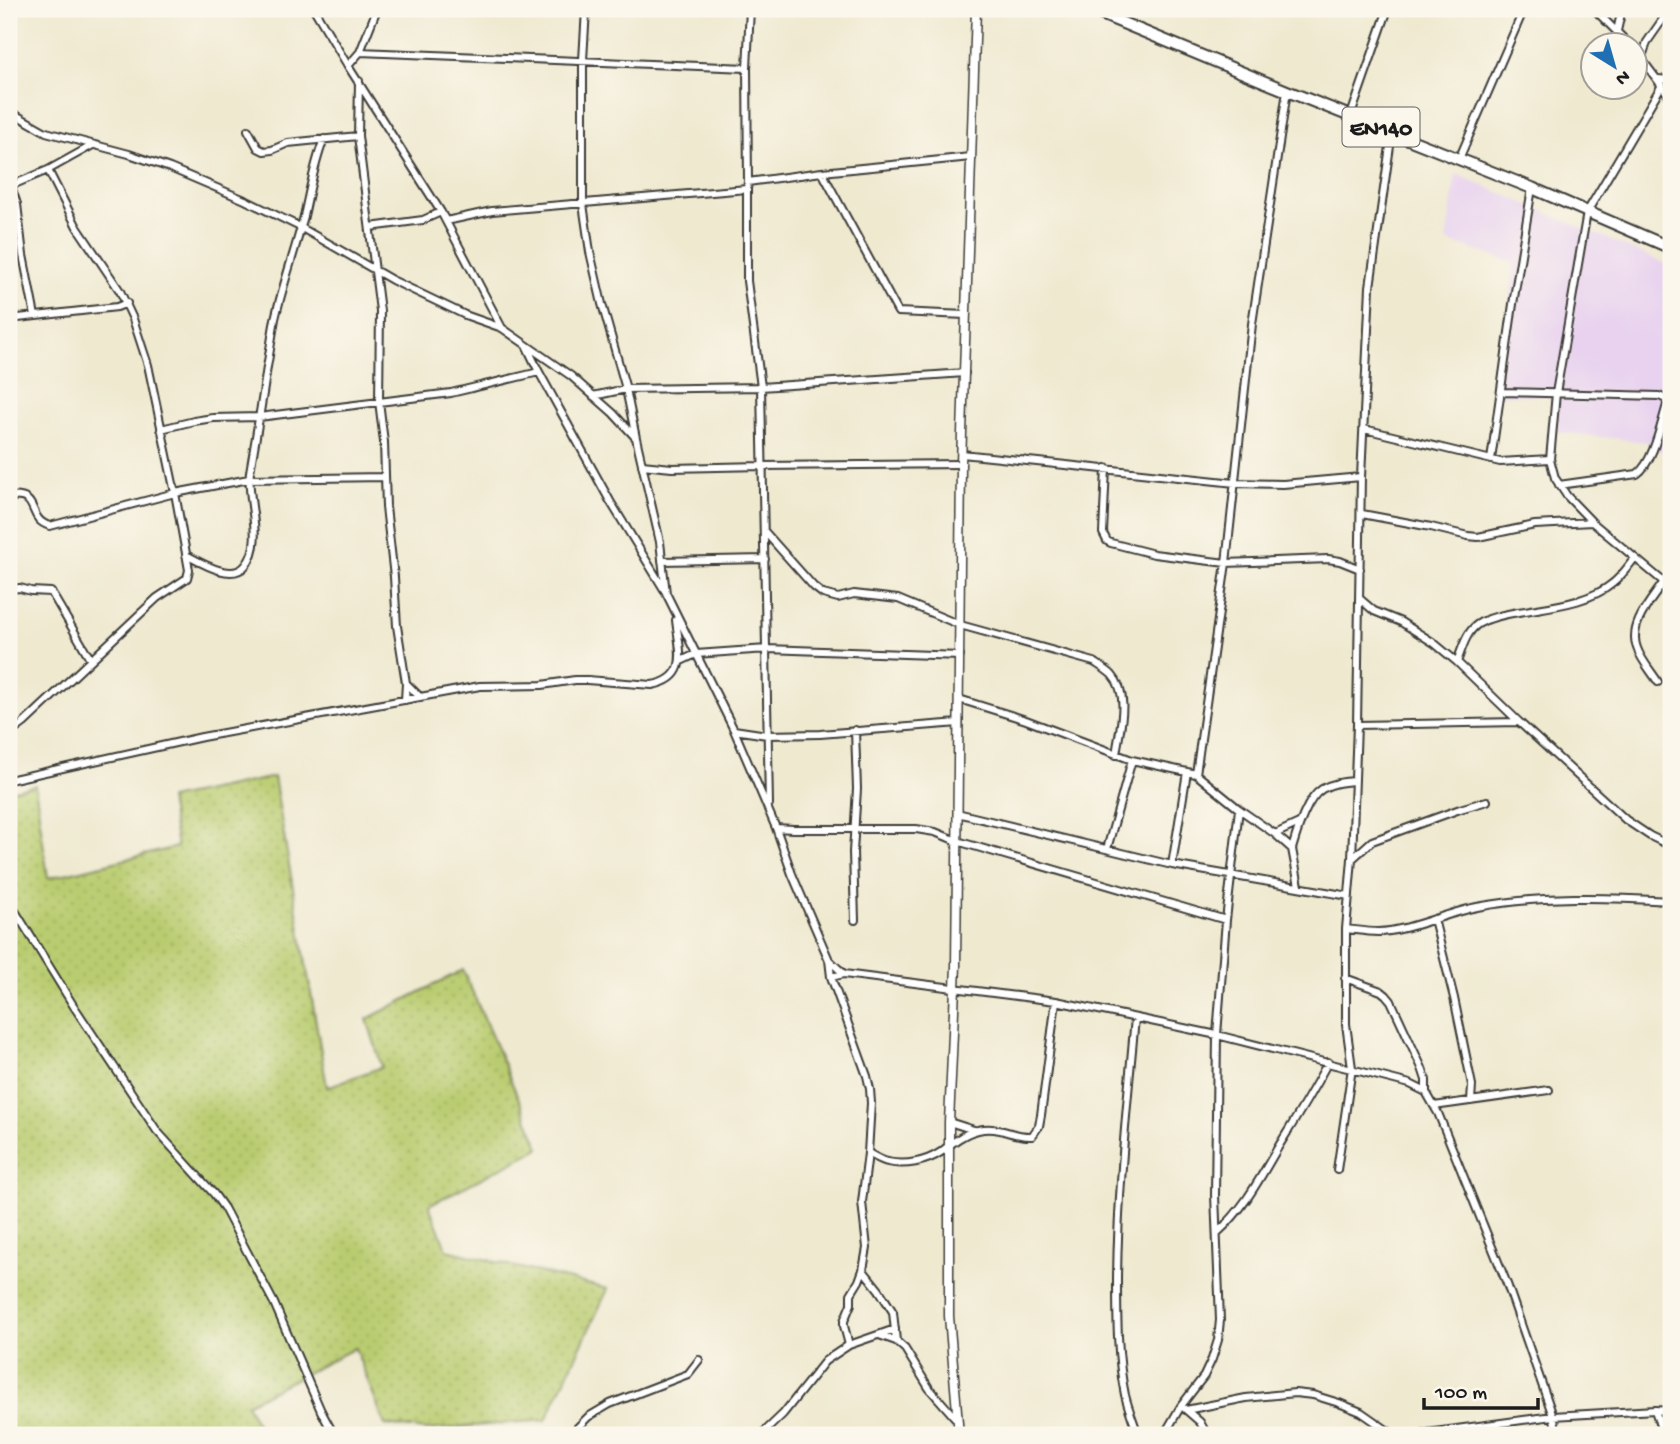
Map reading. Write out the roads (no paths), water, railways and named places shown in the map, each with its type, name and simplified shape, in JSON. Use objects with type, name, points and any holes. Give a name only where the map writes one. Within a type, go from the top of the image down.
[{"type":"main road","name":"EN140","points":[[1089,9],[1671,247]]},
{"type":"street","points":[[314,9],[442,212],[502,327]]},
{"type":"street","points":[[348,66],[360,52],[377,9]]},
{"type":"street","points":[[586,9],[583,60],[583,204],[590,252],[626,389],[656,521],[666,593]]},
{"type":"street","points":[[750,9],[747,68],[747,281],[761,387],[769,811]]},
{"type":"street","points":[[959,1435],[949,1316],[949,1122],[955,988],[961,464],[976,9]]},
{"type":"street","points":[[1351,115],[1388,9]]},
{"type":"street","points":[[1459,159],[1524,9]]},
{"type":"street","points":[[1594,9],[1617,31]]},
{"type":"street","points":[[1617,31],[1622,9]]},
{"type":"street","points":[[1648,41],[1670,9]]},
{"type":"street","points":[[360,52],[747,68]]},
{"type":"street","points":[[1648,65],[1671,98]]},
{"type":"street","points":[[1660,82],[1671,80]]},
{"type":"street","points":[[359,81],[358,136],[380,310],[379,401],[397,626],[406,683],[405,700]]},
{"type":"street","points":[[1660,82],[1587,212],[1556,393],[1550,459],[1559,485],[1592,522],[1671,589]]},
{"type":"street","points":[[1196,774],[1226,563],[1252,324],[1287,91]]},
{"type":"street","points":[[9,111],[46,132],[129,153],[170,167],[300,227],[393,280],[465,314],[502,327],[571,376],[613,413],[636,438]]},
{"type":"street","points":[[248,130],[258,148],[264,151],[288,143],[358,136]]},
{"type":"street","points":[[1337,1170],[1352,1068],[1346,1024],[1346,929],[1352,859],[1361,477],[1370,287],[1392,132]]},
{"type":"street","points":[[186,555],[227,572],[245,566],[251,554],[255,526],[249,479],[275,320],[324,139]]},
{"type":"street","points":[[311,140],[319,151]]},
{"type":"street","points":[[36,316],[23,255],[17,204],[10,186],[48,170],[93,145]]},
{"type":"street","points":[[446,221],[492,211],[747,186],[822,172],[971,157]]},
{"type":"street","points":[[9,734],[157,598],[187,578],[189,570],[148,365],[133,319],[127,303],[77,227],[48,170]]},
{"type":"street","points":[[822,172],[898,312],[967,315]]},
{"type":"street","points":[[1491,460],[1532,188]]},
{"type":"street","points":[[370,227],[423,220],[442,212]]},
{"type":"street","points":[[9,319],[117,307],[127,303]]},
{"type":"street","points":[[117,307],[133,319]]},
{"type":"street","points":[[525,343],[538,372],[610,501],[666,593],[734,730],[829,960],[831,977],[867,1076],[870,1089],[868,1153],[862,1202],[867,1248],[863,1270],[851,1294],[851,1304],[844,1321],[849,1345]]},
{"type":"street","points":[[161,429],[213,418],[259,417],[451,393],[538,372]]},
{"type":"street","points":[[593,396],[626,389],[761,387],[965,373]]},
{"type":"street","points":[[1502,392],[1659,396],[1666,399],[1650,456],[1643,471],[1559,485]]},
{"type":"street","points":[[1364,429],[1500,462],[1550,459]]},
{"type":"street","points":[[962,454],[1235,484],[1283,484],[1361,477]]},
{"type":"street","points":[[642,465],[672,468],[961,464]]},
{"type":"street","points":[[1106,468],[1103,533],[1111,543],[1154,554],[1226,563],[1328,559],[1360,569]]},
{"type":"street","points":[[9,497],[23,496],[39,522],[50,526],[175,493],[249,479],[385,477]]},
{"type":"street","points":[[1362,514],[1478,537],[1535,525],[1592,522]]},
{"type":"street","points":[[764,530],[814,587],[824,594],[838,598],[854,594],[898,599],[960,625],[1094,662],[1111,673],[1121,687],[1123,704],[1115,755]]},
{"type":"street","points":[[1457,662],[1467,636],[1477,624],[1510,613],[1586,598],[1607,588],[1635,558]]},
{"type":"street","points":[[662,561],[765,559]]},
{"type":"street","points":[[1657,682],[1637,651],[1635,629],[1663,583]]},
{"type":"street","points":[[9,589],[51,592],[91,660]]},
{"type":"street","points":[[1360,599],[1374,611],[1410,627],[1434,642],[1626,820],[1671,846]]},
{"type":"street","points":[[1359,624],[1374,611]]},
{"type":"street","points":[[9,780],[202,737],[480,686],[542,685],[575,680],[652,685],[663,683],[671,679],[681,661],[675,615]]},
{"type":"street","points":[[681,661],[696,654],[767,649],[960,656]]},
{"type":"street","points":[[406,683],[420,697]]},
{"type":"street","points":[[959,699],[1026,720],[1115,755],[1196,774],[1293,849]]},
{"type":"street","points":[[1357,725],[1519,722]]},
{"type":"street","points":[[734,730],[766,735],[820,734],[959,723]]},
{"type":"street","points":[[855,730],[855,920]]},
{"type":"street","points":[[1107,849],[1132,760]]},
{"type":"street","points":[[1172,865],[1186,772]]},
{"type":"street","points":[[1299,887],[1293,849],[1300,823],[1313,797],[1319,791],[1338,783],[1354,781]]},
{"type":"street","points":[[1352,859],[1372,841],[1487,800]]},
{"type":"street","points":[[1164,1435],[1204,1376],[1218,1340],[1220,1320],[1215,1195],[1217,1035],[1226,920],[1239,809]]},
{"type":"street","points":[[957,813],[1172,865],[1349,896]]},
{"type":"street","points":[[1275,834],[1300,823]]},
{"type":"street","points":[[776,828],[916,829],[935,832],[957,841],[1226,920]]},
{"type":"street","points":[[1346,929],[1378,932],[1395,930],[1476,907],[1513,902],[1608,897],[1671,901]]},
{"type":"street","points":[[9,901],[73,1005],[157,1131],[224,1208],[274,1303],[334,1435]]},
{"type":"street","points":[[1434,919],[1472,1085],[1471,1101]]},
{"type":"street","points":[[829,960],[844,974]]},
{"type":"street","points":[[831,977],[844,974],[1056,1001],[1328,1062],[1410,1084],[1426,1092]]},
{"type":"street","points":[[1345,978],[1381,991],[1391,1001],[1422,1068],[1426,1092],[1434,1105],[1507,1284],[1558,1435]]},
{"type":"street","points":[[868,1153],[888,1162],[918,1162],[936,1155],[974,1130],[992,1127],[1022,1136],[1032,1136],[1036,1132],[1041,1115],[1056,1001]]},
{"type":"street","points":[[1135,1018],[1118,1237],[1117,1315],[1121,1370],[1138,1435]]},
{"type":"street","points":[[1217,1233],[1241,1209],[1328,1062]]},
{"type":"street","points":[[1434,1105],[1549,1090]]},
{"type":"street","points":[[949,1122],[974,1130]]},
{"type":"street","points":[[863,1270],[893,1312],[896,1340]]},
{"type":"street","points":[[761,1435],[783,1414],[825,1361],[849,1345],[895,1329]]},
{"type":"street","points":[[879,1335],[896,1340],[905,1349],[929,1388],[958,1421]]},
{"type":"street","points":[[570,1435],[588,1417],[610,1404],[688,1374],[699,1360]]},
{"type":"street","points":[[1183,1408],[1295,1393],[1313,1395],[1361,1412],[1394,1435]]},
{"type":"street","points":[[1183,1408],[1200,1422],[1207,1435]]},
{"type":"street","points":[[1656,1410],[1663,1435]]},
{"type":"street","points":[[1412,1435],[1553,1416],[1671,1411]]}]
